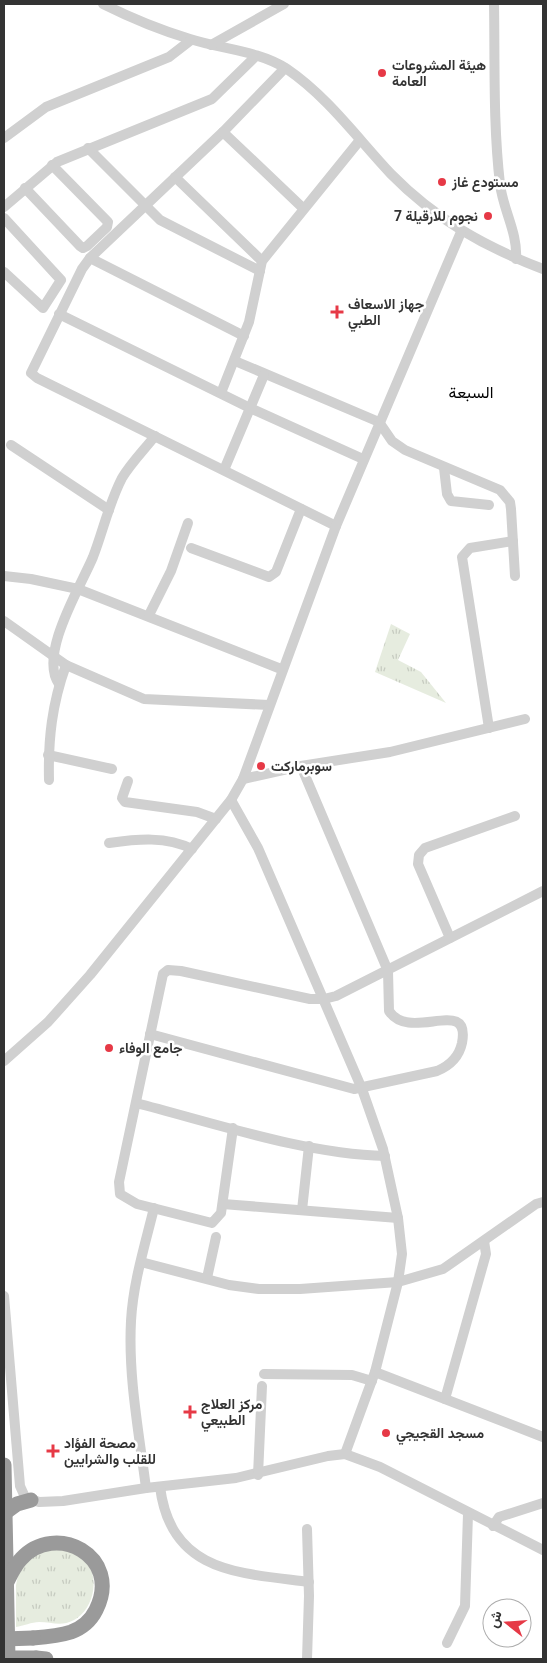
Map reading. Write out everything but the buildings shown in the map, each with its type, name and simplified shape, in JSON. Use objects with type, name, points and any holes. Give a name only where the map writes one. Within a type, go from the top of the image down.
[{"type":"highway","points":[[4,1465],[8,1659]]},
{"type":"highway","points":[[6,1512],[17,1504],[31,1500]]},
{"type":"highway","points":[[4,1639],[59,1635],[84,1625],[94,1616],[101,1601],[104,1585],[102,1573],[94,1560],[82,1550],[70,1545],[49,1543],[41,1545],[20,1559],[7,1582]]},
{"type":"highway","points":[[4,1658],[41,1659]]},
{"type":"street","points":[[103,4],[163,31],[256,56],[285,68],[314,91],[411,194],[461,232],[516,259],[543,269]]},
{"type":"street","points":[[211,45],[284,4]]},
{"type":"street","points":[[494,4],[495,119],[500,184],[504,206],[516,243],[516,259]]},
{"type":"street","points":[[4,138],[46,107],[168,57],[191,40]]},
{"type":"street","points":[[4,207],[52,165],[88,148],[203,104],[219,93],[256,56]]},
{"type":"street","points":[[285,68],[223,132],[90,258],[82,269],[31,368],[33,376],[336,526]]},
{"type":"street","points":[[223,132],[303,208]]},
{"type":"street","points":[[220,393],[244,336],[262,260],[360,140]]},
{"type":"street","points":[[88,148],[145,207],[174,229],[260,271]]},
{"type":"street","points":[[25,188],[80,246],[83,248],[87,246],[107,227],[108,222],[52,165]]},
{"type":"street","points":[[175,177],[262,260]]},
{"type":"street","points":[[4,218],[61,280],[43,308],[4,272]]},
{"type":"street","points":[[4,1061],[59,1010],[231,800],[242,779],[336,526],[363,459],[461,232]]},
{"type":"street","points":[[90,258],[244,336]]},
{"type":"street","points":[[58,314],[250,408],[363,459]]},
{"type":"street","points":[[235,361],[264,375],[379,422],[397,446],[444,468],[494,486],[506,495],[511,509],[515,576]]},
{"type":"street","points":[[224,470],[264,375]]},
{"type":"street","points":[[59,684],[52,670],[66,612],[93,555],[123,477],[155,436]]},
{"type":"street","points":[[11,444],[109,510]]},
{"type":"street","points":[[444,468],[447,494],[451,501],[489,505]]},
{"type":"street","points":[[191,548],[264,576],[271,576],[276,572],[301,508]]},
{"type":"street","points":[[149,615],[171,571],[188,523]]},
{"type":"street","points":[[489,728],[462,557],[470,548],[513,541]]},
{"type":"street","points":[[4,576],[31,579],[78,589],[149,615],[282,669]]},
{"type":"street","points":[[4,621],[66,665],[151,700],[269,705]]},
{"type":"street","points":[[49,780],[48,755],[52,712],[66,665]]},
{"type":"street","points":[[242,779],[301,766],[390,752],[525,720]]},
{"type":"street","points":[[48,755],[112,769]]},
{"type":"street","points":[[150,1034],[354,1089],[362,1089],[437,1071],[452,1062],[461,1046],[462,1028],[455,1020],[447,1019],[414,1024],[402,1022],[392,1016],[387,1006],[388,970],[301,766]]},
{"type":"street","points":[[128,781],[123,795],[125,802],[197,812],[216,819]]},
{"type":"street","points":[[231,800],[258,848],[362,1089],[385,1156],[398,1218],[402,1254],[398,1282],[374,1376],[345,1454]]},
{"type":"street","points":[[450,938],[418,864],[419,855],[426,848],[515,816]]},
{"type":"street","points":[[109,843],[160,839],[174,841],[192,849]]},
{"type":"street","points":[[233,1128],[223,1204],[217,1220],[207,1224],[130,1201],[120,1194],[119,1182],[161,980],[163,974],[168,970],[181,971],[310,999],[324,1000],[388,970],[543,891]]},
{"type":"street","points":[[136,1103],[309,1146],[353,1155],[385,1156]]},
{"type":"street","points":[[302,1210],[309,1146]]},
{"type":"street","points":[[141,1262],[244,1287],[272,1289],[398,1282],[443,1269],[536,1204],[543,1202]]},
{"type":"street","points":[[223,1204],[398,1218]]},
{"type":"street","points":[[146,1488],[132,1357],[131,1320],[141,1262],[154,1208]]},
{"type":"street","points":[[207,1278],[216,1237]]},
{"type":"street","points":[[446,1399],[486,1254],[484,1241]]},
{"type":"street","points":[[4,1296],[20,1486],[25,1497],[31,1500],[63,1501],[146,1488],[258,1475],[328,1456],[345,1454],[380,1468],[468,1514],[543,1550]]},
{"type":"street","points":[[264,1374],[374,1376],[446,1399],[543,1437]]},
{"type":"street","points":[[258,1475],[262,1386]]},
{"type":"street","points":[[160,1487],[163,1508],[172,1529],[184,1544],[200,1556],[233,1571],[309,1582]]},
{"type":"street","points":[[493,1526],[499,1516],[543,1503]]},
{"type":"street","points":[[447,1643],[465,1606],[468,1514]]},
{"type":"street","points":[[307,1528],[309,1582],[307,1659]]},
{"type":"green space","points":[[391,624],[410,634],[398,660],[421,672],[446,703],[375,672]]},
{"type":"green space","points":[[59,1547],[81,1557],[88,1564],[92,1572],[93,1590],[87,1608],[81,1615],[69,1622],[61,1624],[36,1622],[16,1627],[16,1585],[19,1571],[36,1552]]},
{"type":"place","name":"هيئة المشروعات العامة","points":[[382,73]]},
{"type":"place","name":"مستودع غاز","points":[[442,182]]},
{"type":"place","name":"7 نجوم للارقيلة","points":[[488,216]]},
{"type":"place","name":"جهاز الاسعاف الطبي","points":[[337,312]]},
{"type":"place","name":"سوبرماركت","points":[[261,766]]},
{"type":"place","name":"جامع الوفاء","points":[[109,1048]]},
{"type":"place","name":"مركز العلاج الطبيعي","points":[[190,1412]]},
{"type":"place","name":"مسجد القجيجي","points":[[386,1433]]},
{"type":"place","name":"مصحة الفؤاد للقلب والشرايين","points":[[53,1451]]},
{"type":"district","name":"السبعة","points":[[471,392]]}]
